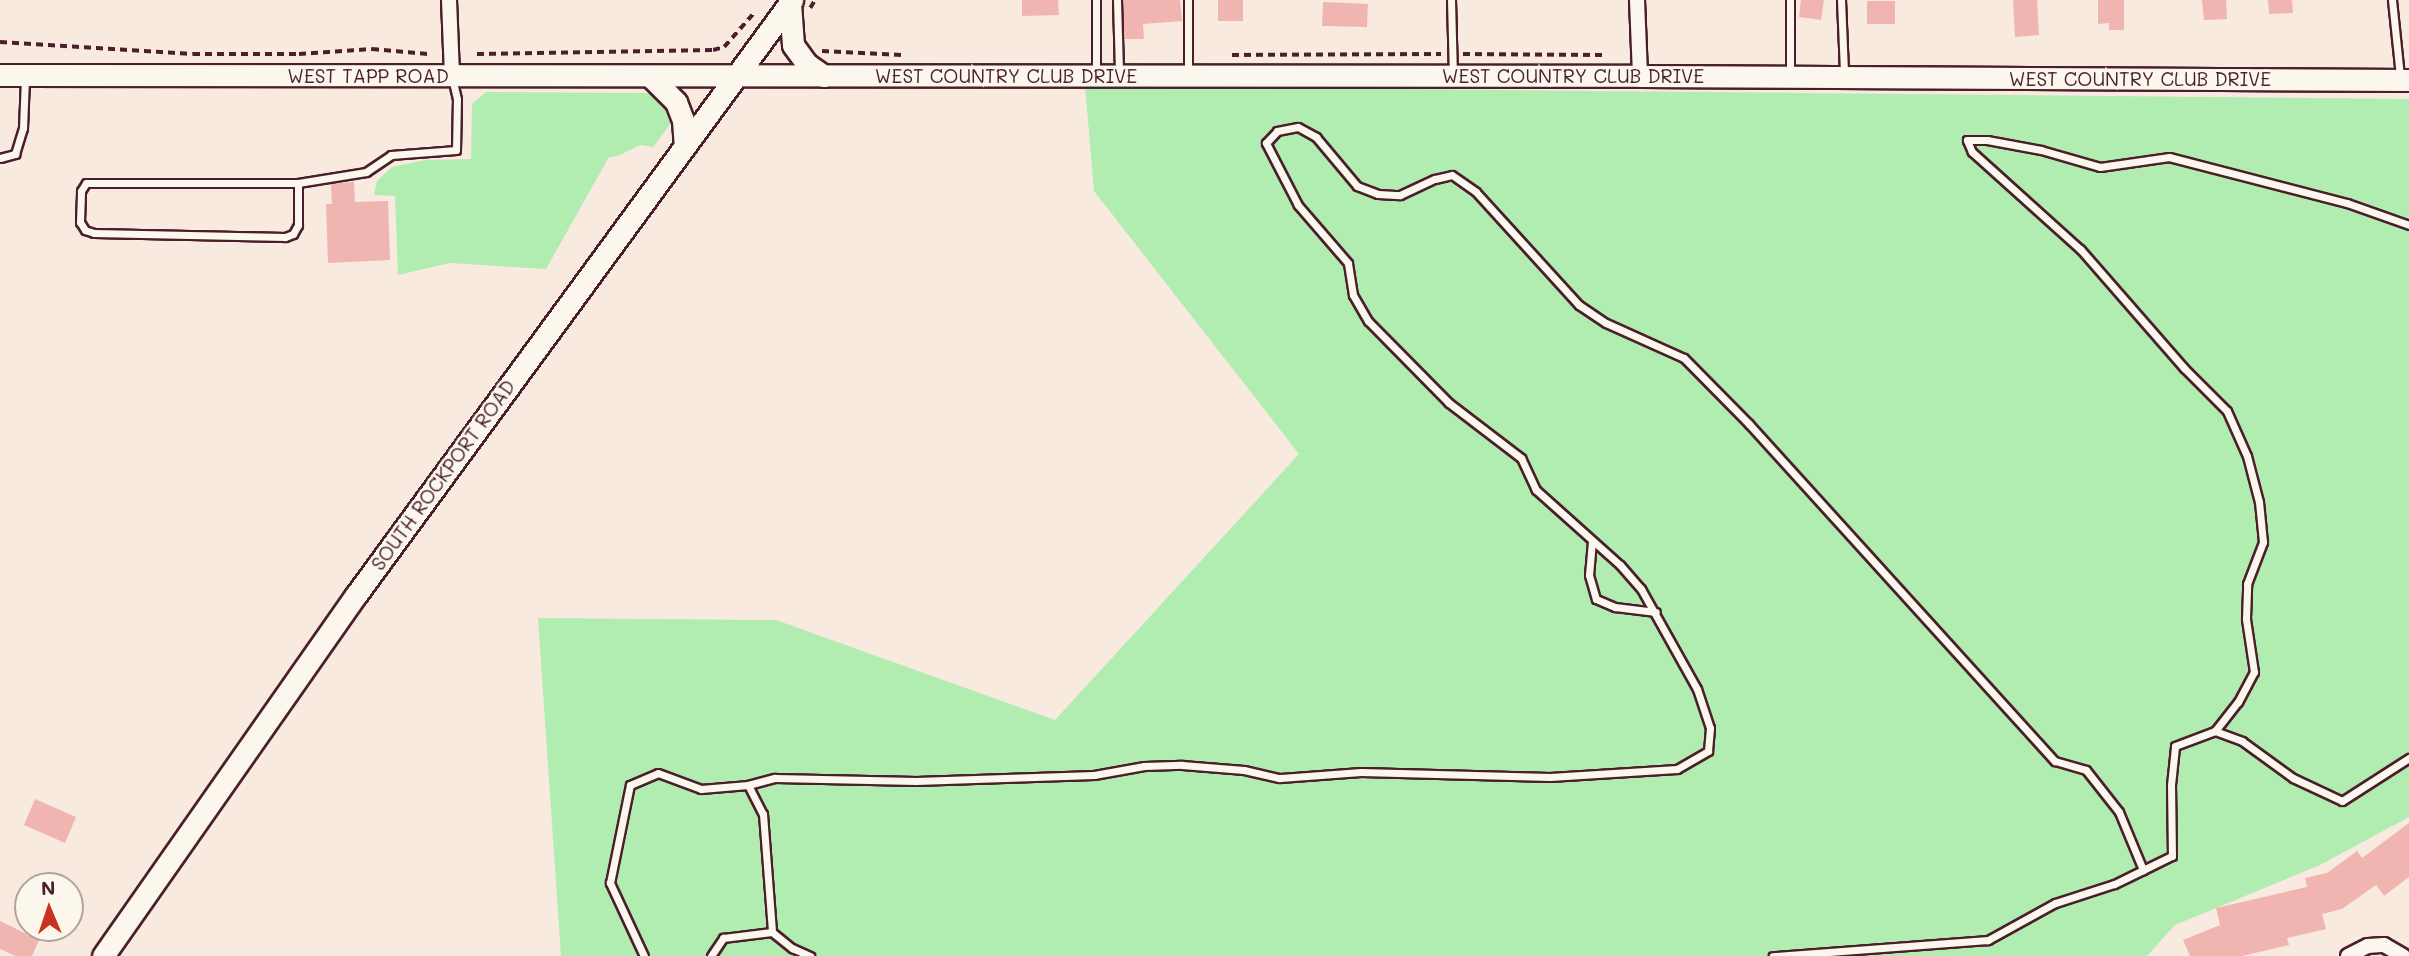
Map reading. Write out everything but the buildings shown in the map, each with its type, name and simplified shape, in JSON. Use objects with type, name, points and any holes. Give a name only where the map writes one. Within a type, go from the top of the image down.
[{"type":"main road","name":"SOUTH ROCKPORT ROAD","points":[[103,956],[356,595],[791,1]]},
{"type":"main road","points":[[791,1],[793,45],[807,64],[824,76]]},
{"type":"main road","name":"WEST TAPP ROAD","points":[[0,75],[737,75]]},
{"type":"main road","name":"WEST COUNTRY CLUB DRIVE","points":[[737,75],[2405,80]]},
{"type":"main road","points":[[650,76],[676,102],[683,120],[685,146]]},
{"type":"street","points":[[449,0],[452,76]]},
{"type":"street","points":[[1637,0],[1640,76]]},
{"type":"street","points":[[2348,956],[2368,946],[2384,945],[2403,956]]},
{"type":"lane","points":[[1096,0],[1096,76]]},
{"type":"lane","points":[[1117,0],[1119,76]]},
{"type":"lane","points":[[1188,0],[1188,76]]},
{"type":"lane","points":[[1451,0],[1453,76]]},
{"type":"lane","points":[[1790,0],[1790,77]]},
{"type":"lane","points":[[1841,0],[1844,77]]},
{"type":"lane","points":[[2392,0],[2405,80]]},
{"type":"lane","points":[[0,158],[15,154],[23,128],[26,75]]},
{"type":"lane","points":[[298,183],[298,225],[293,234],[285,237],[94,233],[85,230],[80,222],[81,191],[86,183],[298,183],[366,172],[391,155],[456,150],[457,99],[452,76]]},
{"type":"lane","points":[[644,956],[610,883],[630,785],[658,773],[701,789],[748,785],[775,778],[971,779],[1094,775],[1156,765],[1244,770],[1279,778],[1361,772],[1550,777],[1678,769],[1709,751],[1710,728],[1697,690],[1656,612],[1620,565],[1536,490],[1521,458],[1449,403],[1368,321],[1353,295],[1348,263],[1298,205],[1266,143],[1277,131],[1298,127],[1316,137],[1356,186],[1378,194],[1400,195],[1435,179],[1452,175],[1476,192],[1579,306],[1606,323],[1684,358],[1768,444],[2055,761],[2086,770],[2119,812],[2143,870]]},
{"type":"lane","points":[[1773,956],[1988,940],[2055,903],[2114,884],[2172,856],[2171,785],[2175,746],[2215,731],[2238,702],[2254,672],[2246,619],[2247,584],[2263,542],[2259,502],[2247,456],[2227,411],[2184,368],[2081,250],[1972,152],[1967,140],[1987,140],[2040,150],[2100,167],[2169,156],[2347,204],[2409,225]]},
{"type":"lane","points":[[1592,541],[1589,575],[1596,599],[1615,607],[1656,612]]},
{"type":"lane","points":[[2215,731],[2242,741],[2293,778],[2342,801],[2409,758]]},
{"type":"lane","points":[[748,785],[763,814],[772,932]]},
{"type":"lane","points":[[711,956],[723,938],[772,932],[792,948],[810,956]]},
{"type":"path","points":[[0,42],[193,54],[299,54],[372,49],[451,55],[713,50],[724,47],[753,14]]},
{"type":"green space","points":[[1085,86],[2409,99],[2409,817],[2320,865],[2175,925],[2147,956],[561,956],[538,618],[776,620],[1055,720],[1299,454],[1094,191]]},
{"type":"green space","points":[[486,92],[646,93],[661,98],[671,123],[653,147],[640,145],[618,156],[609,157],[546,269],[450,263],[398,275],[395,196],[374,195],[377,181],[392,167],[426,160],[471,159],[472,104]]}]
